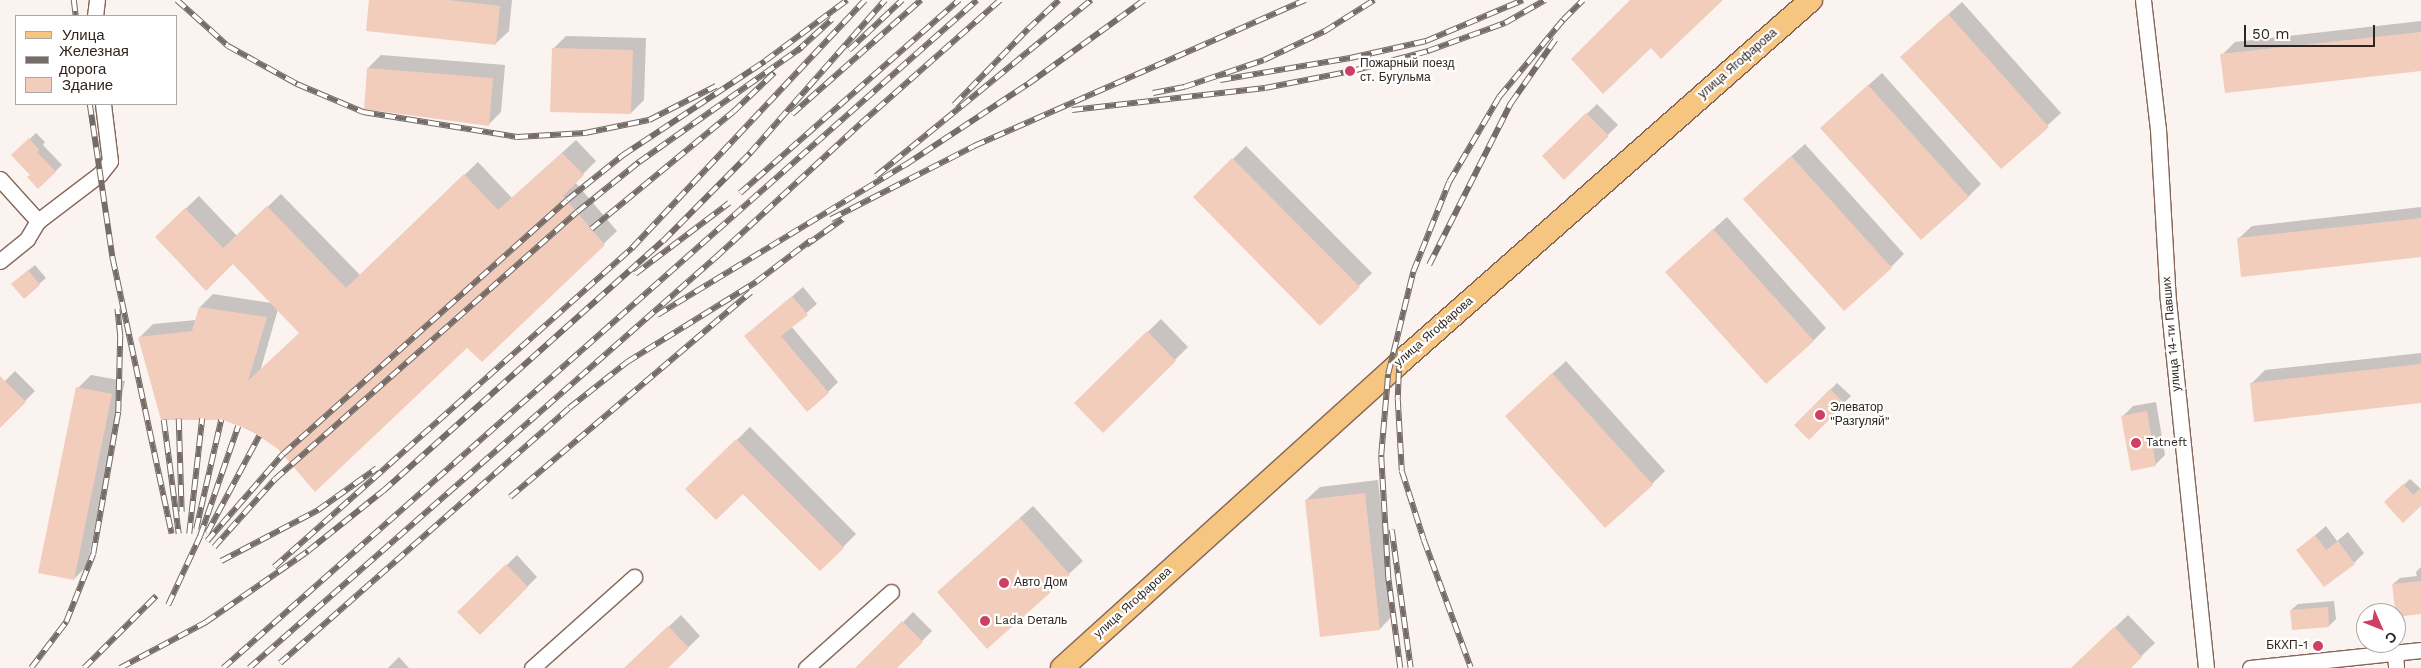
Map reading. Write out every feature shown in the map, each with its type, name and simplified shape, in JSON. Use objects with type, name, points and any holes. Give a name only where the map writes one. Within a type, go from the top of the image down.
[{"type":"main road","name":"улица Ягофарова","points":[[1062,668],[1405,358],[1810,0]]},
{"type":"street","points":[[94,15],[97,0]]},
{"type":"street","name":"улица 14-ти Павших","points":[[2143,0],[2158,129],[2168,300],[2206,668]]},
{"type":"street","points":[[0,261],[27,240],[38,221],[100,174],[110,161],[103,105]]},
{"type":"street","points":[[0,179],[38,221]]},
{"type":"street","points":[[532,668],[634,576]]},
{"type":"street","points":[[806,668],[891,592]]},
{"type":"street","points":[[2406,651],[2421,650]]},
{"type":"street","points":[[2250,668],[2386,653]]},
{"type":"street","points":[[2395,653],[2396,668]]},
{"type":"building","points":[[369,0],[448,0],[500,6],[496,45],[366,31]]},
{"type":"building","points":[[1630,0],[1723,0],[1661,59],[1651,48],[1603,94],[1571,59]]},
{"type":"building","points":[[1948,14],[2049,127],[2001,169],[1900,57]]},
{"type":"building","points":[[2421,32],[2421,71],[2225,93],[2220,54]]},
{"type":"building","points":[[552,48],[633,50],[631,114],[550,112]]},
{"type":"building","points":[[367,68],[493,78],[489,126],[364,109]]},
{"type":"building","points":[[1868,85],[1969,197],[1921,240],[1820,128]]},
{"type":"building","points":[[1586,113],[1609,136],[1564,180],[1542,156]]},
{"type":"building","points":[[29,138],[39,150],[37,152],[56,172],[38,189],[27,177],[30,175],[11,155]]},
{"type":"building","points":[[562,153],[584,175],[563,196],[605,245],[482,362],[467,348],[315,492],[278,449],[250,430],[223,420],[161,420],[138,337],[192,331],[199,307],[267,317],[248,381],[299,333],[233,264],[206,291],[155,237],[185,208],[223,248],[267,206],[346,288],[464,174],[498,210]]},
{"type":"building","points":[[1791,156],[1892,268],[1844,311],[1743,199]]},
{"type":"building","points":[[1232,158],[1360,287],[1320,326],[1193,197]]},
{"type":"building","points":[[2421,218],[2421,257],[2241,277],[2237,238]]},
{"type":"building","points":[[1713,229],[1814,341],[1766,384],[1665,272]]},
{"type":"building","points":[[28,270],[40,285],[24,299],[11,284]]},
{"type":"building","points":[[792,296],[808,315],[781,336],[829,393],[807,412],[744,336]]},
{"type":"building","points":[[1147,331],[1176,361],[1103,433],[1074,403]]},
{"type":"building","points":[[2421,364],[2421,403],[2254,422],[2250,383]]},
{"type":"building","points":[[1552,373],[1653,485],[1605,528],[1505,416]]},
{"type":"building","points":[[0,376],[26,402],[0,428]]},
{"type":"building","points":[[76,387],[112,394],[74,580],[38,573]]},
{"type":"building","name":"Элеватор \"Разгуляй\"","points":[[1830,389],[1845,404],[1809,440],[1794,425]]},
{"type":"building","points":[[2147,411],[2156,466],[2131,471],[2121,416]]},
{"type":"building","points":[[736,439],[844,548],[820,571],[743,494],[716,520],[685,489]]},
{"type":"building","points":[[2403,484],[2413,495],[2421,488],[2421,506],[2403,523],[2384,502]]},
{"type":"building","points":[[1365,493],[1380,630],[1320,637],[1305,500]]},
{"type":"building","points":[[1020,518],[1070,575],[987,649],[937,592]]},
{"type":"building","points":[[2315,535],[2326,550],[2338,541],[2355,564],[2324,587],[2296,550]]},
{"type":"building","points":[[506,564],[528,587],[480,635],[457,612]]},
{"type":"building","points":[[2421,581],[2421,614],[2406,616],[2406,603],[2394,603],[2392,584]]},
{"type":"building","points":[[2328,607],[2329,627],[2292,630],[2290,610]]},
{"type":"building","points":[[902,621],[923,642],[897,668],[855,668]]},
{"type":"building","points":[[668,626],[689,648],[668,668],[624,668]]},
{"type":"building","points":[[2114,627],[2142,657],[2131,668],[2071,668]]},
{"type":"railway","points":[[74,0],[76,15]]},
{"type":"railway","points":[[177,0],[228,46],[297,84],[363,112],[517,137],[585,133],[649,120],[716,86]]},
{"type":"railway","points":[[207,541],[283,454],[567,200],[623,155],[765,61],[847,0]]},
{"type":"railway","points":[[274,567],[632,248],[865,0]]},
{"type":"railway","points":[[120,668],[206,622],[308,551],[383,491],[663,241],[750,153],[885,0]]},
{"type":"railway","points":[[849,50],[902,0]]},
{"type":"railway","points":[[792,114],[921,0]]},
{"type":"railway","points":[[740,193],[959,0]]},
{"type":"railway","points":[[223,668],[977,0]]},
{"type":"railway","points":[[249,668],[716,257],[860,124],[1000,0]]},
{"type":"railway","points":[[954,105],[1059,0]]},
{"type":"railway","points":[[876,176],[1091,0]]},
{"type":"railway","points":[[657,315],[905,165],[1028,84],[1144,0]]},
{"type":"railway","points":[[831,219],[974,146],[1305,0]]},
{"type":"railway","points":[[1153,93],[1184,87],[1264,60],[1325,31],[1374,0]]},
{"type":"railway","points":[[1220,80],[1350,58],[1426,41],[1523,0]]},
{"type":"railway","points":[[1072,110],[1265,88],[1352,71],[1428,51],[1505,23],[1545,0]]},
{"type":"railway","points":[[1400,668],[1388,578],[1381,455],[1388,374],[1413,272],[1449,182],[1499,97],[1563,20],[1583,0]]},
{"type":"railway","points":[[797,51],[832,19]]},
{"type":"railway","points":[[1429,265],[1511,103],[1555,40]]},
{"type":"railway","points":[[214,547],[275,479],[577,212],[639,162],[802,47]]},
{"type":"railway","points":[[591,229],[733,112],[774,73]]},
{"type":"railway","points":[[90,105],[113,259],[172,534]]},
{"type":"railway","points":[[635,274],[729,203]]},
{"type":"railway","points":[[806,245],[843,219]]},
{"type":"railway","points":[[280,663],[569,408],[627,362],[756,282],[811,240]]},
{"type":"railway","points":[[510,497],[751,292]]},
{"type":"railway","points":[[31,668],[66,622],[93,554],[118,412],[120,336],[117,309]]},
{"type":"railway","points":[[1400,351],[1398,399],[1402,471],[1424,540],[1471,668]]},
{"type":"railway","points":[[179,419],[182,512]]},
{"type":"railway","points":[[189,534],[202,419]]},
{"type":"railway","points":[[164,420],[179,534]]},
{"type":"railway","points":[[196,529],[221,420]]},
{"type":"railway","points":[[168,605],[200,536],[238,426]]},
{"type":"railway","points":[[207,533],[259,436]]},
{"type":"railway","points":[[221,561],[318,510],[377,468]]},
{"type":"railway","points":[[1392,530],[1411,668]]},
{"type":"railway","points":[[84,668],[156,596]]},
{"type":"place","name":"Пожарный поезд ст. Бугульма","points":[[1350,71]]},
{"type":"place","name":"Элеватор \"Разгуляй\"","points":[[1820,415]]},
{"type":"place","name":"Tatneft","points":[[2136,443]]},
{"type":"place","name":"Авто Дом","points":[[1004,583]]},
{"type":"place","name":"Lada Dеталь","points":[[985,621]]},
{"type":"place","name":"БКХП-1","points":[[2318,646]]}]
